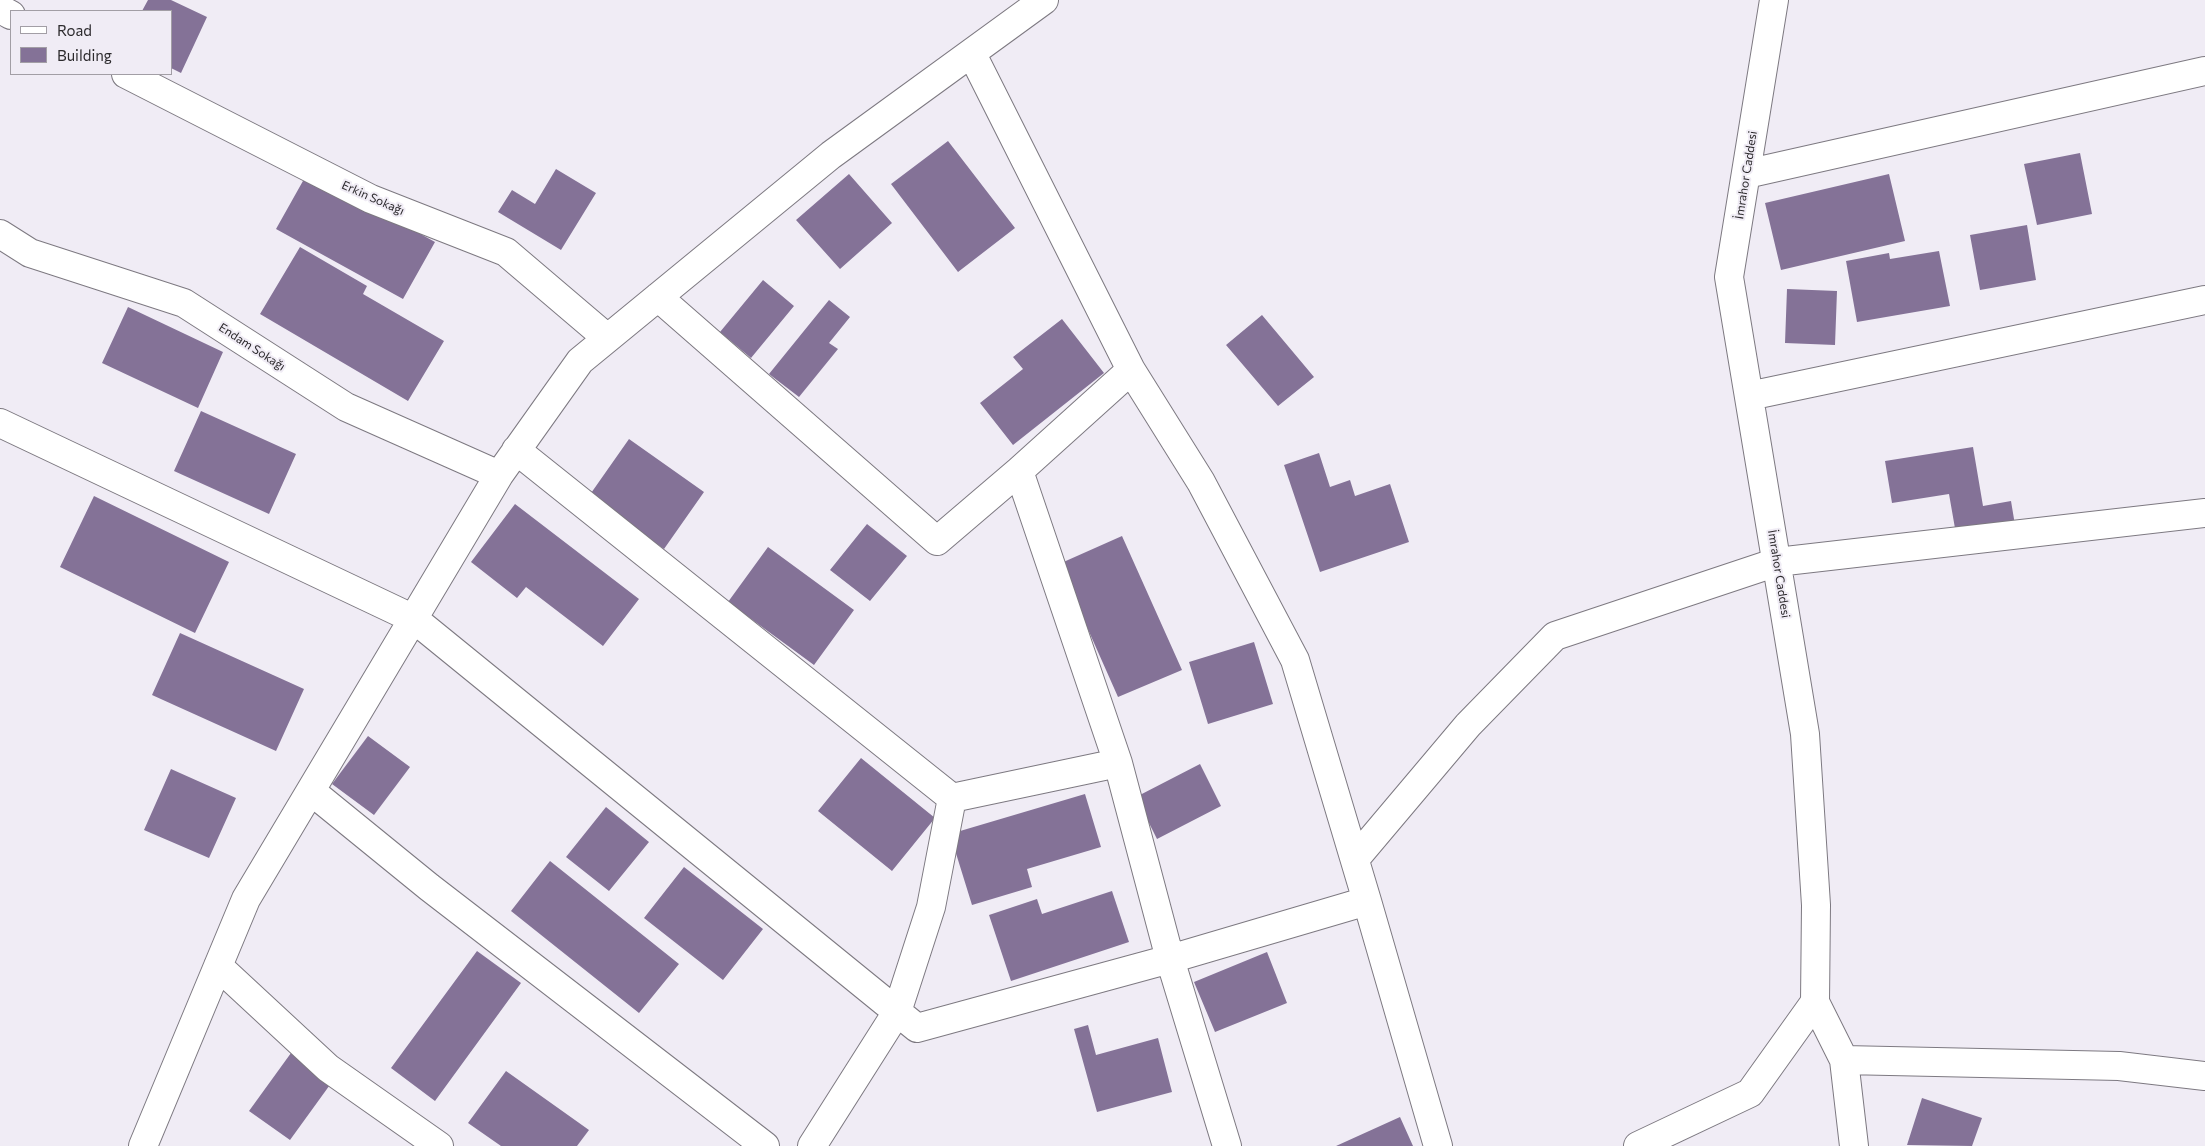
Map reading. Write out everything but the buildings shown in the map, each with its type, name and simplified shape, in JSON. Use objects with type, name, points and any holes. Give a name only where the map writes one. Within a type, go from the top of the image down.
[{"type":"street","points":[[143,1146],[246,899],[499,474],[580,361],[831,156],[1044,0]]},
{"type":"street","name":"İmrahor Caddesi","points":[[1774,0],[1729,277],[1805,734],[1816,905],[1815,1002],[1844,1060],[1854,1146]]},
{"type":"street","points":[[972,54],[1131,370],[1201,482],[1295,660],[1438,1146]]},
{"type":"street","points":[[1746,174],[2205,72]]},
{"type":"street","name":"Erkin Sokağı","points":[[128,75],[371,199],[506,252],[607,338]]},
{"type":"street","name":"Endam Sokağı","points":[[0,234],[30,252],[184,303],[346,407],[499,474]]},
{"type":"street","points":[[658,297],[937,540],[1019,471],[1131,370]]},
{"type":"street","points":[[1749,396],[2205,300]]},
{"type":"street","points":[[0,423],[414,619],[918,1028],[1170,959],[1367,901]]},
{"type":"street","points":[[516,450],[952,798]]},
{"type":"street","points":[[1019,471],[1118,763],[1170,959],[1227,1146]]},
{"type":"street","points":[[1355,859],[1468,725],[1555,636],[1777,562],[2205,512]]},
{"type":"street","points":[[952,798],[1118,763]]},
{"type":"street","points":[[311,791],[429,887],[766,1146]]},
{"type":"street","points":[[812,1146],[898,1012],[931,907],[952,798]]},
{"type":"street","points":[[218,966],[328,1068],[438,1146]]},
{"type":"street","points":[[1638,1146],[1750,1094],[1815,1002]]},
{"type":"street","points":[[1844,1060],[2119,1066],[2205,1076]]}]
